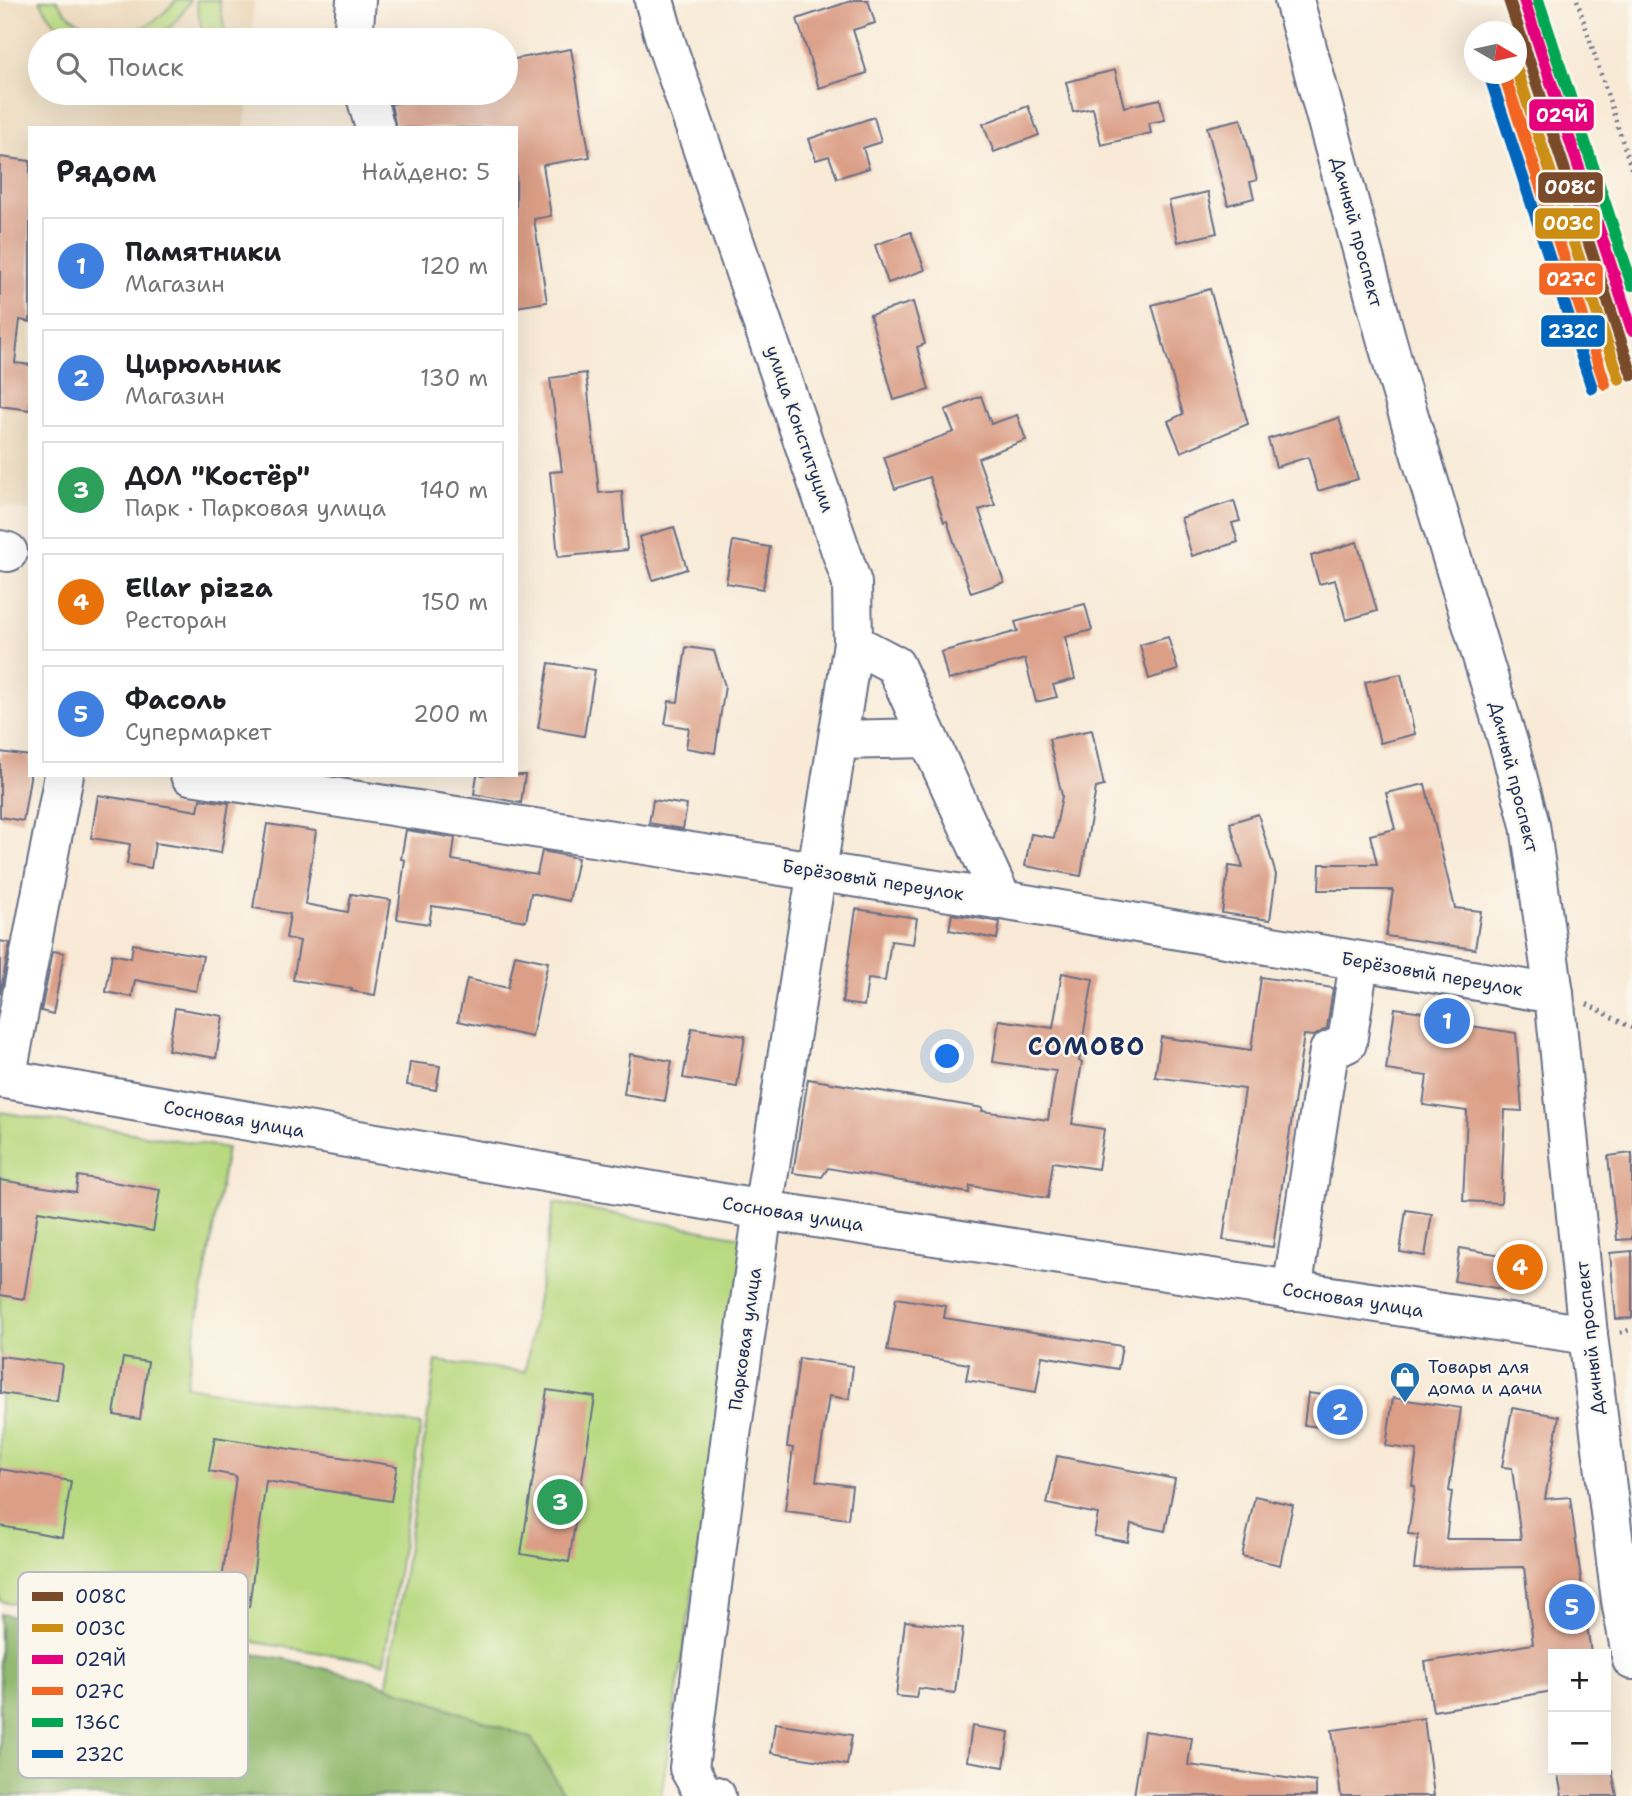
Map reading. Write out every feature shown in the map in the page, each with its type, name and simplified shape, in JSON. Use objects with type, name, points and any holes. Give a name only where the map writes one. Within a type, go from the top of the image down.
[{"type":"street","points":[[354,28],[356,0]]},
{"type":"street","name":"улица Конституции","points":[[654,0],[666,43],[852,583],[853,643],[816,871]]},
{"type":"street","name":"Дачный проспект","points":[[1294,0],[1394,367],[1511,752],[1530,825],[1554,994],[1588,1335],[1620,1601],[1632,1660]]},
{"type":"street","points":[[368,105],[374,126]]},
{"type":"street","points":[[853,643],[895,665],[1002,900]]},
{"type":"street","points":[[838,740],[928,738]]},
{"type":"street","points":[[3,1078],[64,777]]},
{"type":"street","name":"Берёзовый переулок","points":[[217,777],[338,786],[816,871],[1554,994]]},
{"type":"street","name":"Парковая улица","points":[[716,1796],[704,1793],[689,1768],[731,1435],[816,871]]},
{"type":"street","points":[[1292,1291],[1329,1051],[1347,1043],[1359,961]]},
{"type":"street","name":"Сосновая улица","points":[[3,1078],[763,1210],[1588,1335]]},
{"type":"path","points":[[1577,0],[1632,171]]},
{"type":"path","points":[[1554,994],[1577,998],[1632,1028]]},
{"type":"shaded area","points":[[0,0],[254,0],[253,28],[28,28],[28,105],[248,105],[244,126],[28,126],[28,511],[0,506]]},
{"type":"green space","points":[[40,0],[57,0],[64,11],[74,19],[94,28],[60,28]]},
{"type":"green space","points":[[176,0],[190,0],[169,28],[140,28],[158,18]]},
{"type":"green space","points":[[196,0],[219,0],[224,28],[202,28]]},
{"type":"green space","points":[[0,1112],[227,1148],[186,1386],[421,1425],[384,1663],[248,1641],[248,1572],[18,1572],[18,1604],[0,1601]]},
{"type":"green space","points":[[554,1203],[747,1238],[661,1796],[0,1796],[0,1632],[18,1635],[18,1778],[248,1778],[248,1679],[384,1705],[436,1361],[525,1372]]},
{"type":"green space","points":[[0,1614],[18,1617],[18,1778],[248,1778],[248,1653],[281,1658],[370,1680],[531,1738],[565,1796],[0,1796]]},
{"type":"building","points":[[854,0],[868,0],[875,23],[853,30],[867,73],[819,88],[797,19]]},
{"type":"building","points":[[571,49],[590,157],[543,165],[551,216],[534,219],[547,302],[518,307],[518,126],[396,126],[391,105],[518,105],[518,58]]},
{"type":"building","points":[[1115,70],[1124,107],[1160,99],[1165,120],[1149,123],[1151,133],[1101,145],[1093,108],[1073,112],[1066,82]]},
{"type":"building","points":[[1028,106],[1039,135],[994,152],[983,124]]},
{"type":"building","points":[[874,117],[881,142],[863,148],[869,168],[837,178],[829,156],[816,160],[809,139]]},
{"type":"building","points":[[1241,119],[1257,180],[1250,182],[1254,198],[1228,205],[1207,127]]},
{"type":"building","points":[[0,157],[28,161],[28,322],[20,320],[15,363],[28,365],[28,410],[0,406]]},
{"type":"building","points":[[1208,192],[1217,233],[1178,242],[1169,201]]},
{"type":"building","points":[[911,232],[925,270],[888,283],[875,245]]},
{"type":"building","points":[[1210,289],[1248,424],[1181,452],[1168,421],[1183,414],[1152,305]]},
{"type":"building","points":[[913,302],[925,344],[917,347],[929,390],[894,400],[870,315]]},
{"type":"building","points":[[586,373],[599,493],[622,491],[627,550],[558,557],[550,472],[562,471],[550,378]]},
{"type":"building","points":[[981,396],[991,424],[1017,415],[1026,440],[978,458],[995,505],[979,510],[1004,582],[971,593],[929,477],[895,489],[884,457],[954,432],[945,410]]},
{"type":"building","points":[[1339,418],[1358,479],[1318,491],[1308,457],[1276,467],[1268,439]]},
{"type":"building","points":[[1234,501],[1240,521],[1232,523],[1238,542],[1192,556],[1181,518]]},
{"type":"building","points":[[674,527],[687,569],[653,580],[639,537]]},
{"type":"building","points":[[733,541],[770,547],[763,589],[726,583]]},
{"type":"building","points":[[1357,542],[1377,611],[1346,620],[1335,580],[1319,584],[1311,556]]},
{"type":"building","points":[[1085,604],[1092,630],[1065,637],[1075,679],[1053,685],[1057,697],[1036,702],[1025,659],[948,680],[941,652],[1018,631],[1015,622]]},
{"type":"building","points":[[1168,637],[1178,670],[1149,679],[1140,645]]},
{"type":"building","points":[[686,647],[714,651],[725,686],[715,753],[686,748],[689,728],[665,724],[669,701],[678,702]]},
{"type":"building","points":[[549,663],[595,670],[584,736],[538,728]]},
{"type":"building","points":[[1401,674],[1415,734],[1380,743],[1365,682]]},
{"type":"building","points":[[1092,730],[1104,786],[1096,788],[1081,876],[1025,866],[1031,834],[1054,838],[1062,796],[1049,739]]},
{"type":"building","points":[[0,752],[28,756],[30,778],[23,821],[0,817]]},
{"type":"building","points":[[525,775],[521,803],[474,794],[477,777]]},
{"type":"building","points":[[1425,784],[1455,908],[1481,911],[1475,949],[1386,936],[1393,890],[1319,890],[1320,864],[1377,864],[1370,835],[1395,829],[1386,793]]},
{"type":"building","points":[[98,795],[198,811],[200,799],[229,803],[221,853],[155,843],[151,868],[127,864],[130,844],[91,838]]},
{"type":"building","points":[[653,800],[687,805],[683,829],[649,823]]},
{"type":"building","points":[[1258,814],[1276,875],[1270,920],[1222,913],[1229,866],[1243,868],[1230,823]]},
{"type":"building","points":[[267,824],[316,831],[305,904],[348,912],[351,894],[391,900],[375,995],[293,980],[300,941],[286,938],[290,914],[253,908]]},
{"type":"building","points":[[406,830],[455,838],[452,860],[537,874],[542,851],[578,858],[569,901],[531,893],[526,921],[432,906],[429,924],[397,919]]},
{"type":"building","points":[[856,909],[917,918],[913,944],[891,941],[885,981],[868,979],[864,1006],[842,1003]]},
{"type":"building","points":[[952,914],[1000,922],[997,939],[949,930]]},
{"type":"building","points":[[0,941],[10,943],[0,994]]},
{"type":"building","points":[[133,944],[203,956],[196,991],[135,980],[132,997],[106,992],[112,954],[131,958]]},
{"type":"building","points":[[53,951],[64,953],[53,1014],[41,1011]]},
{"type":"building","points":[[515,955],[548,962],[532,1037],[458,1021],[467,979],[508,988]]},
{"type":"building","points":[[1062,973],[1093,979],[1079,1061],[1082,1062],[1072,1124],[1104,1129],[1098,1169],[1053,1162],[1048,1198],[970,1186],[969,1193],[828,1168],[822,1177],[793,1173],[808,1079],[983,1108],[982,1111],[1048,1120],[1056,1071],[993,1062],[999,1020],[1053,1028]]},
{"type":"building","points":[[1261,977],[1333,988],[1327,1028],[1314,1036],[1304,1035],[1273,1247],[1223,1240],[1245,1089],[1155,1077],[1161,1037],[1251,1050]]},
{"type":"building","points":[[175,1008],[223,1016],[216,1058],[168,1050]]},
{"type":"building","points":[[1395,1008],[1466,1018],[1465,1025],[1516,1033],[1522,1111],[1505,1110],[1501,1203],[1463,1201],[1467,1111],[1423,1105],[1427,1076],[1386,1070]]},
{"type":"building","points":[[692,1028],[745,1036],[737,1087],[683,1078]]},
{"type":"building","points":[[630,1054],[672,1061],[665,1101],[624,1094]]},
{"type":"building","points":[[410,1062],[440,1066],[436,1090],[407,1085]]},
{"type":"building","points":[[1632,1153],[1632,1239],[1617,1240],[1608,1156]]},
{"type":"building","points":[[78,1176],[160,1190],[153,1231],[38,1211],[24,1299],[0,1295],[0,1180],[76,1192]]},
{"type":"building","points":[[1406,1210],[1432,1214],[1425,1256],[1400,1252]]},
{"type":"building","points":[[1460,1248],[1526,1259],[1520,1292],[1454,1281]]},
{"type":"building","points":[[1632,1251],[1632,1318],[1616,1319],[1610,1253]]},
{"type":"building","points":[[896,1298],[946,1306],[944,1318],[1122,1346],[1118,1369],[1042,1356],[1036,1392],[966,1380],[969,1364],[887,1351]]},
{"type":"building","points":[[0,1356],[62,1364],[57,1401],[0,1393]]},
{"type":"building","points":[[123,1358],[148,1362],[140,1419],[114,1415]]},
{"type":"building","points":[[799,1358],[853,1366],[849,1399],[829,1396],[816,1481],[852,1486],[848,1519],[785,1511],[793,1448],[787,1447]]},
{"type":"building","points":[[547,1390],[595,1397],[569,1562],[521,1554]]},
{"type":"building","points":[[1308,1393],[1346,1398],[1342,1430],[1304,1425]]},
{"type":"building","points":[[1393,1398],[1461,1408],[1449,1491],[1452,1492],[1446,1539],[1521,1539],[1512,1468],[1502,1467],[1512,1408],[1559,1416],[1545,1499],[1570,1497],[1590,1649],[1548,1649],[1548,1692],[1433,1711],[1425,1662],[1533,1644],[1524,1567],[1414,1569],[1418,1535],[1408,1534],[1417,1450],[1386,1446]]},
{"type":"building","points":[[215,1437],[397,1466],[391,1501],[266,1481],[249,1607],[248,1572],[223,1572],[236,1476],[209,1471]]},
{"type":"building","points":[[1057,1456],[1175,1479],[1165,1531],[1131,1524],[1128,1542],[1094,1536],[1098,1514],[1047,1504]]},
{"type":"building","points":[[0,1469],[71,1481],[62,1537],[0,1526]]},
{"type":"building","points":[[1255,1496],[1293,1505],[1280,1565],[1242,1556]]},
{"type":"building","points":[[905,1621],[963,1628],[955,1693],[918,1688],[916,1698],[896,1696]]},
{"type":"building","points":[[1424,1718],[1434,1796],[1341,1796],[1332,1730]]},
{"type":"building","points":[[775,1723],[852,1735],[847,1765],[771,1753]]},
{"type":"building","points":[[972,1726],[1009,1732],[1004,1767],[967,1761]]},
{"type":"building","points":[[1144,1731],[1192,1738],[1188,1765],[1316,1782],[1316,1796],[1134,1796]]},
{"type":"building","points":[[1612,1770],[1617,1796],[1562,1796],[1558,1775],[1611,1775]]},
{"type":"transit line","name":"008С","points":[[1509,0],[1632,375]]},
{"type":"transit line","name":"029Й","points":[[1524,0],[1632,330]]},
{"type":"transit line","name":"136С","points":[[1538,0],[1632,285]]},
{"type":"transit line","name":"232C","points":[[1492,84],[1592,388]]},
{"type":"transit line","name":"027С","points":[[1507,84],[1605,384]]},
{"type":"transit line","name":"003С","points":[[1521,84],[1619,379]]},
{"type":"place","name":"Памятники","points":[[1447,1021]]},
{"type":"place","name":"Ellar pizza","points":[[1520,1267]]},
{"type":"place","name":"Товары для дома и дачи","points":[[1405,1404]]},
{"type":"place","name":"Цирюльник","points":[[1340,1412]]},
{"type":"place","name":"ДОЛ \"Костёр\"","points":[[560,1502]]},
{"type":"place","name":"Фасоль","points":[[1572,1607]]},
{"type":"district","name":"СОМОВО","points":[[1087,1047]]}]
